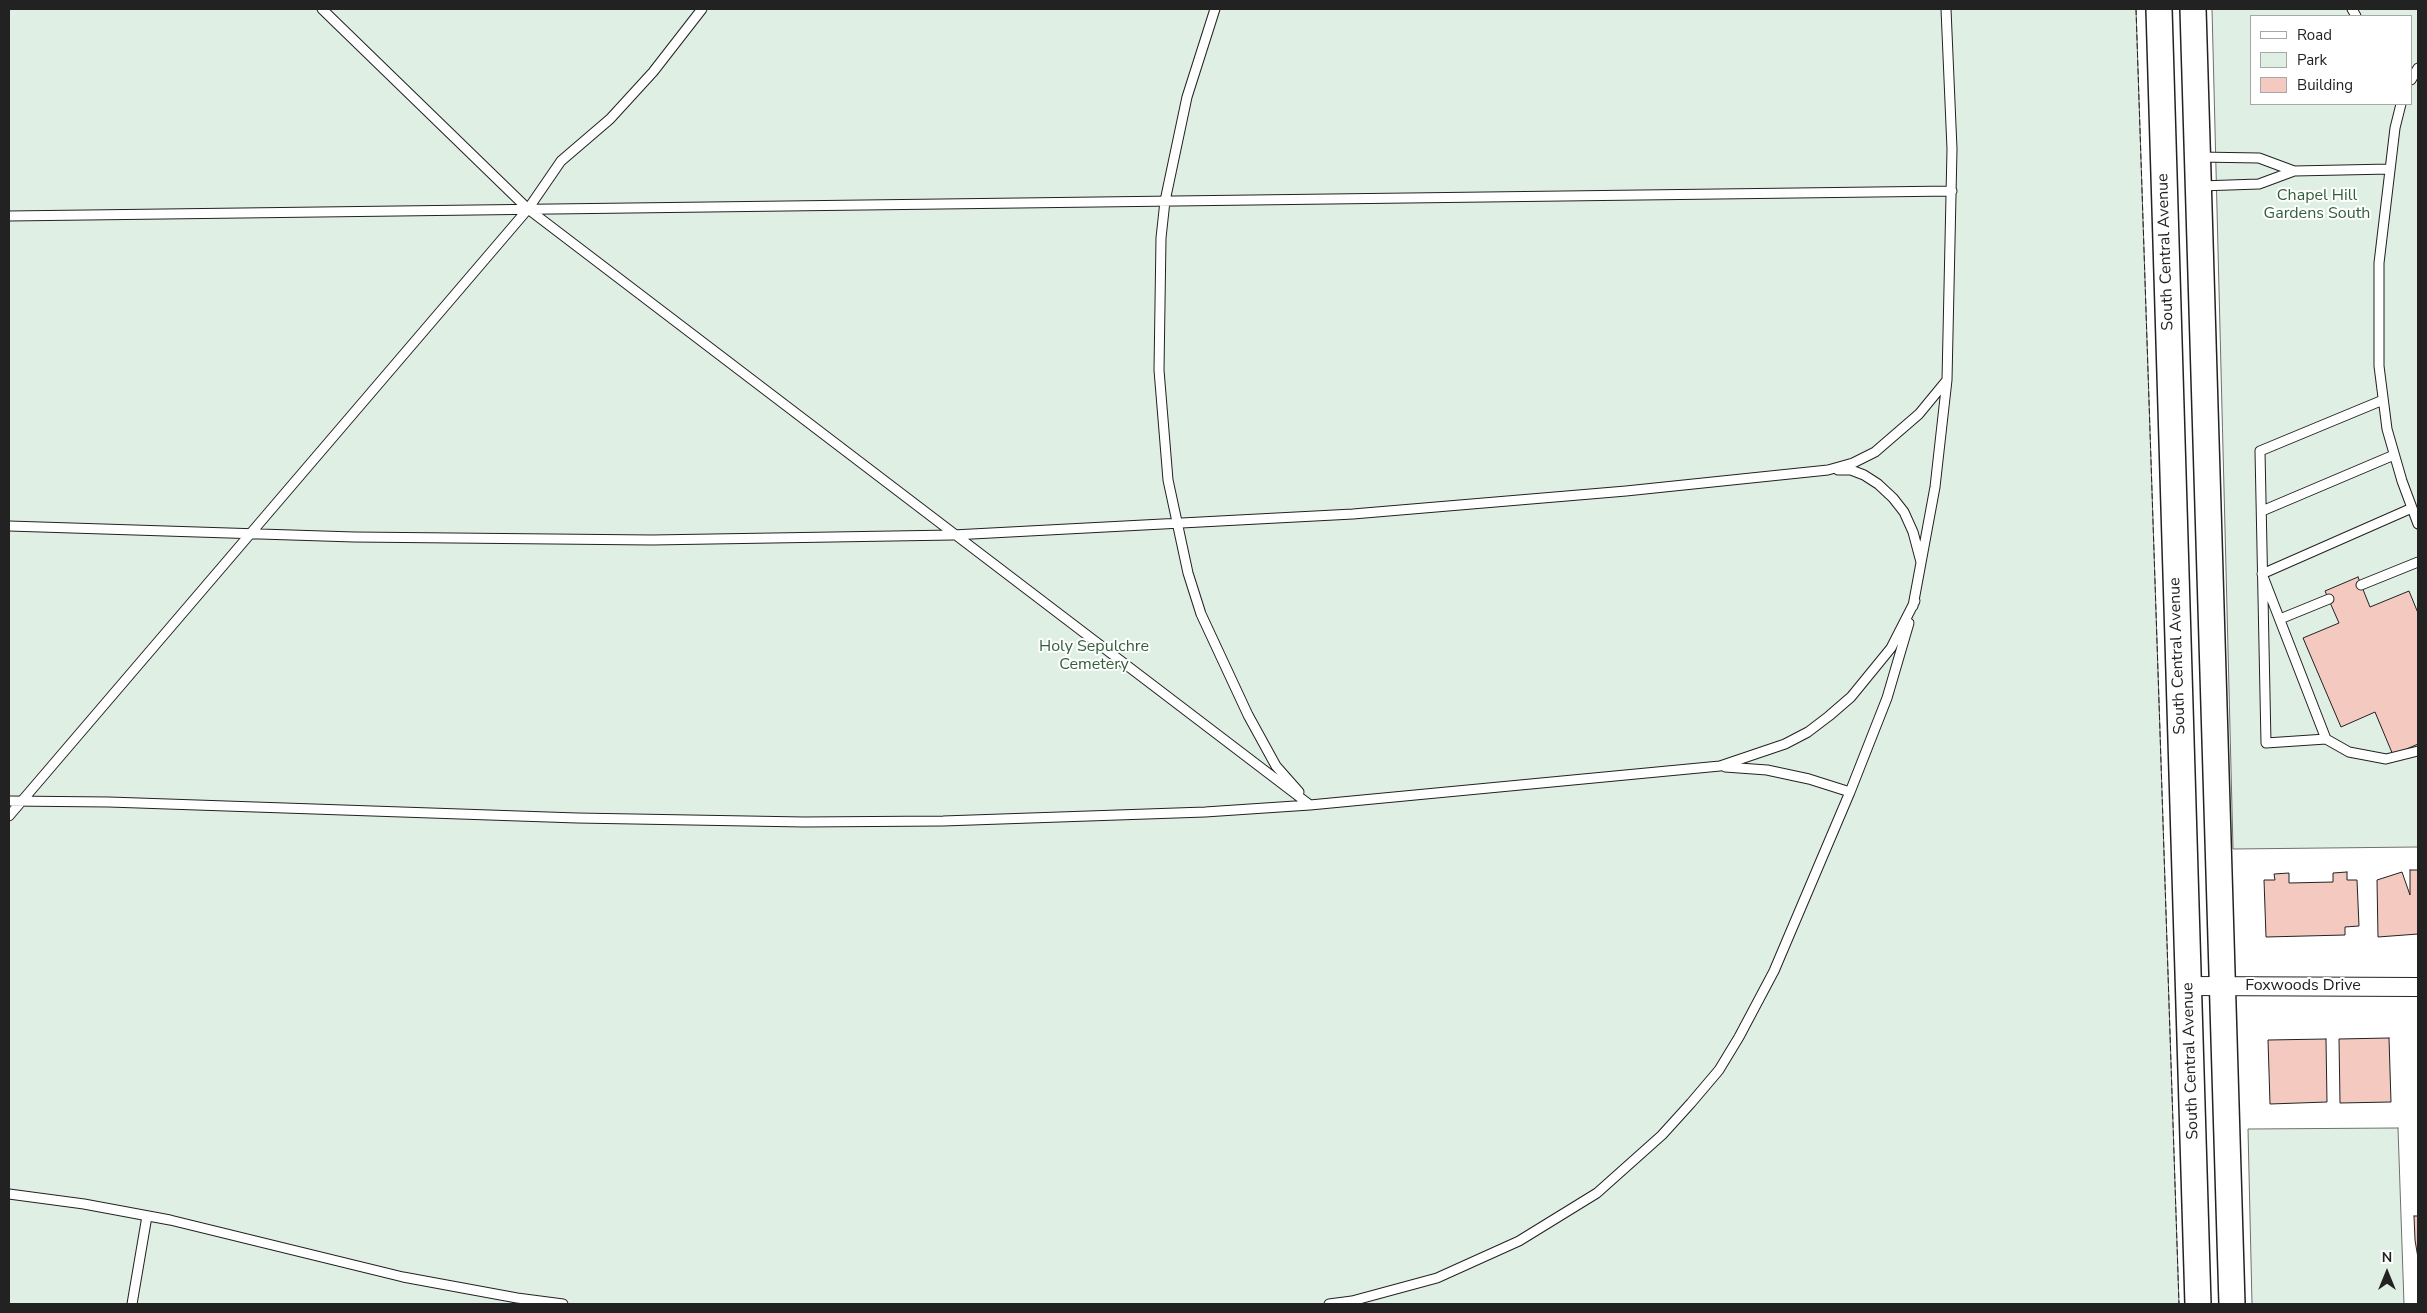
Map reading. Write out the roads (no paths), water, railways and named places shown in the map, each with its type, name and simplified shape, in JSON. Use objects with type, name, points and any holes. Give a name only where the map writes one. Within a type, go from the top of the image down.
[{"type":"street","name":"South Central Avenue","points":[[2159,9],[2198,1304]]},
{"type":"street","name":"South Central Avenue","points":[[2194,9],[2232,1304]]},
{"type":"street","name":"Foxwoods Drive","points":[[2188,986],[2418,987]]},
{"type":"lane","points":[[322,9],[528,210],[1310,805]]},
{"type":"lane","points":[[9,816],[528,210],[561,162],[610,119],[653,72],[702,9]]},
{"type":"lane","points":[[1215,9],[1187,97],[1165,201],[1159,269],[1159,370],[1168,480],[1188,574],[1201,614],[1248,715],[1276,766],[1310,805]]},
{"type":"lane","points":[[1329,1304],[1352,1301],[1437,1278],[1519,1241],[1597,1193],[1662,1135],[1719,1070],[1758,1005],[1850,792],[1887,698],[1915,601],[1922,568],[1942,440],[1946,380],[1952,192],[1946,9]]},
{"type":"lane","points":[[2401,105],[2395,128],[2380,263],[2378,305],[2379,366],[2383,400],[2394,455],[2418,524]]},
{"type":"lane","points":[[2198,157],[2259,158],[2294,171]]},
{"type":"lane","points":[[2199,186],[2259,184],[2294,171],[2390,169]]},
{"type":"lane","points":[[9,216],[1952,192]]},
{"type":"lane","points":[[1828,470],[1853,463],[1875,452],[1919,414],[1946,380]]},
{"type":"lane","points":[[2383,400],[2260,451],[2266,743],[2326,739],[2349,752],[2386,759],[2418,751]]},
{"type":"lane","points":[[2262,511],[2394,455]]},
{"type":"lane","points":[[9,526],[354,537],[643,540],[953,535],[1353,514],[1626,491],[1828,470],[1851,470],[1864,475],[1878,484],[1904,512],[1913,532],[1922,568]]},
{"type":"lane","points":[[2262,574],[2412,508]]},
{"type":"lane","points":[[2361,586],[2418,562]]},
{"type":"lane","points":[[2262,574],[2326,739]]},
{"type":"lane","points":[[2280,619],[2328,600]]},
{"type":"lane","points":[[1720,766],[1785,744],[1808,732],[1829,716],[1851,697],[1891,648],[1915,601]]},
{"type":"lane","points":[[9,801],[109,802],[577,818],[804,822],[1039,819],[1310,805],[1720,766],[1767,770],[1809,779],[1850,792]]},
{"type":"lane","points":[[9,1194],[147,1216],[212,1229],[402,1277],[517,1298],[563,1304]]},
{"type":"lane","points":[[132,1304],[147,1216]]},
{"type":"park label","name":"Chapel Hill Gardens South","points":[[2317,205]]},
{"type":"park label","name":"Holy Sepulchre Cemetery","points":[[1094,656]]}]
